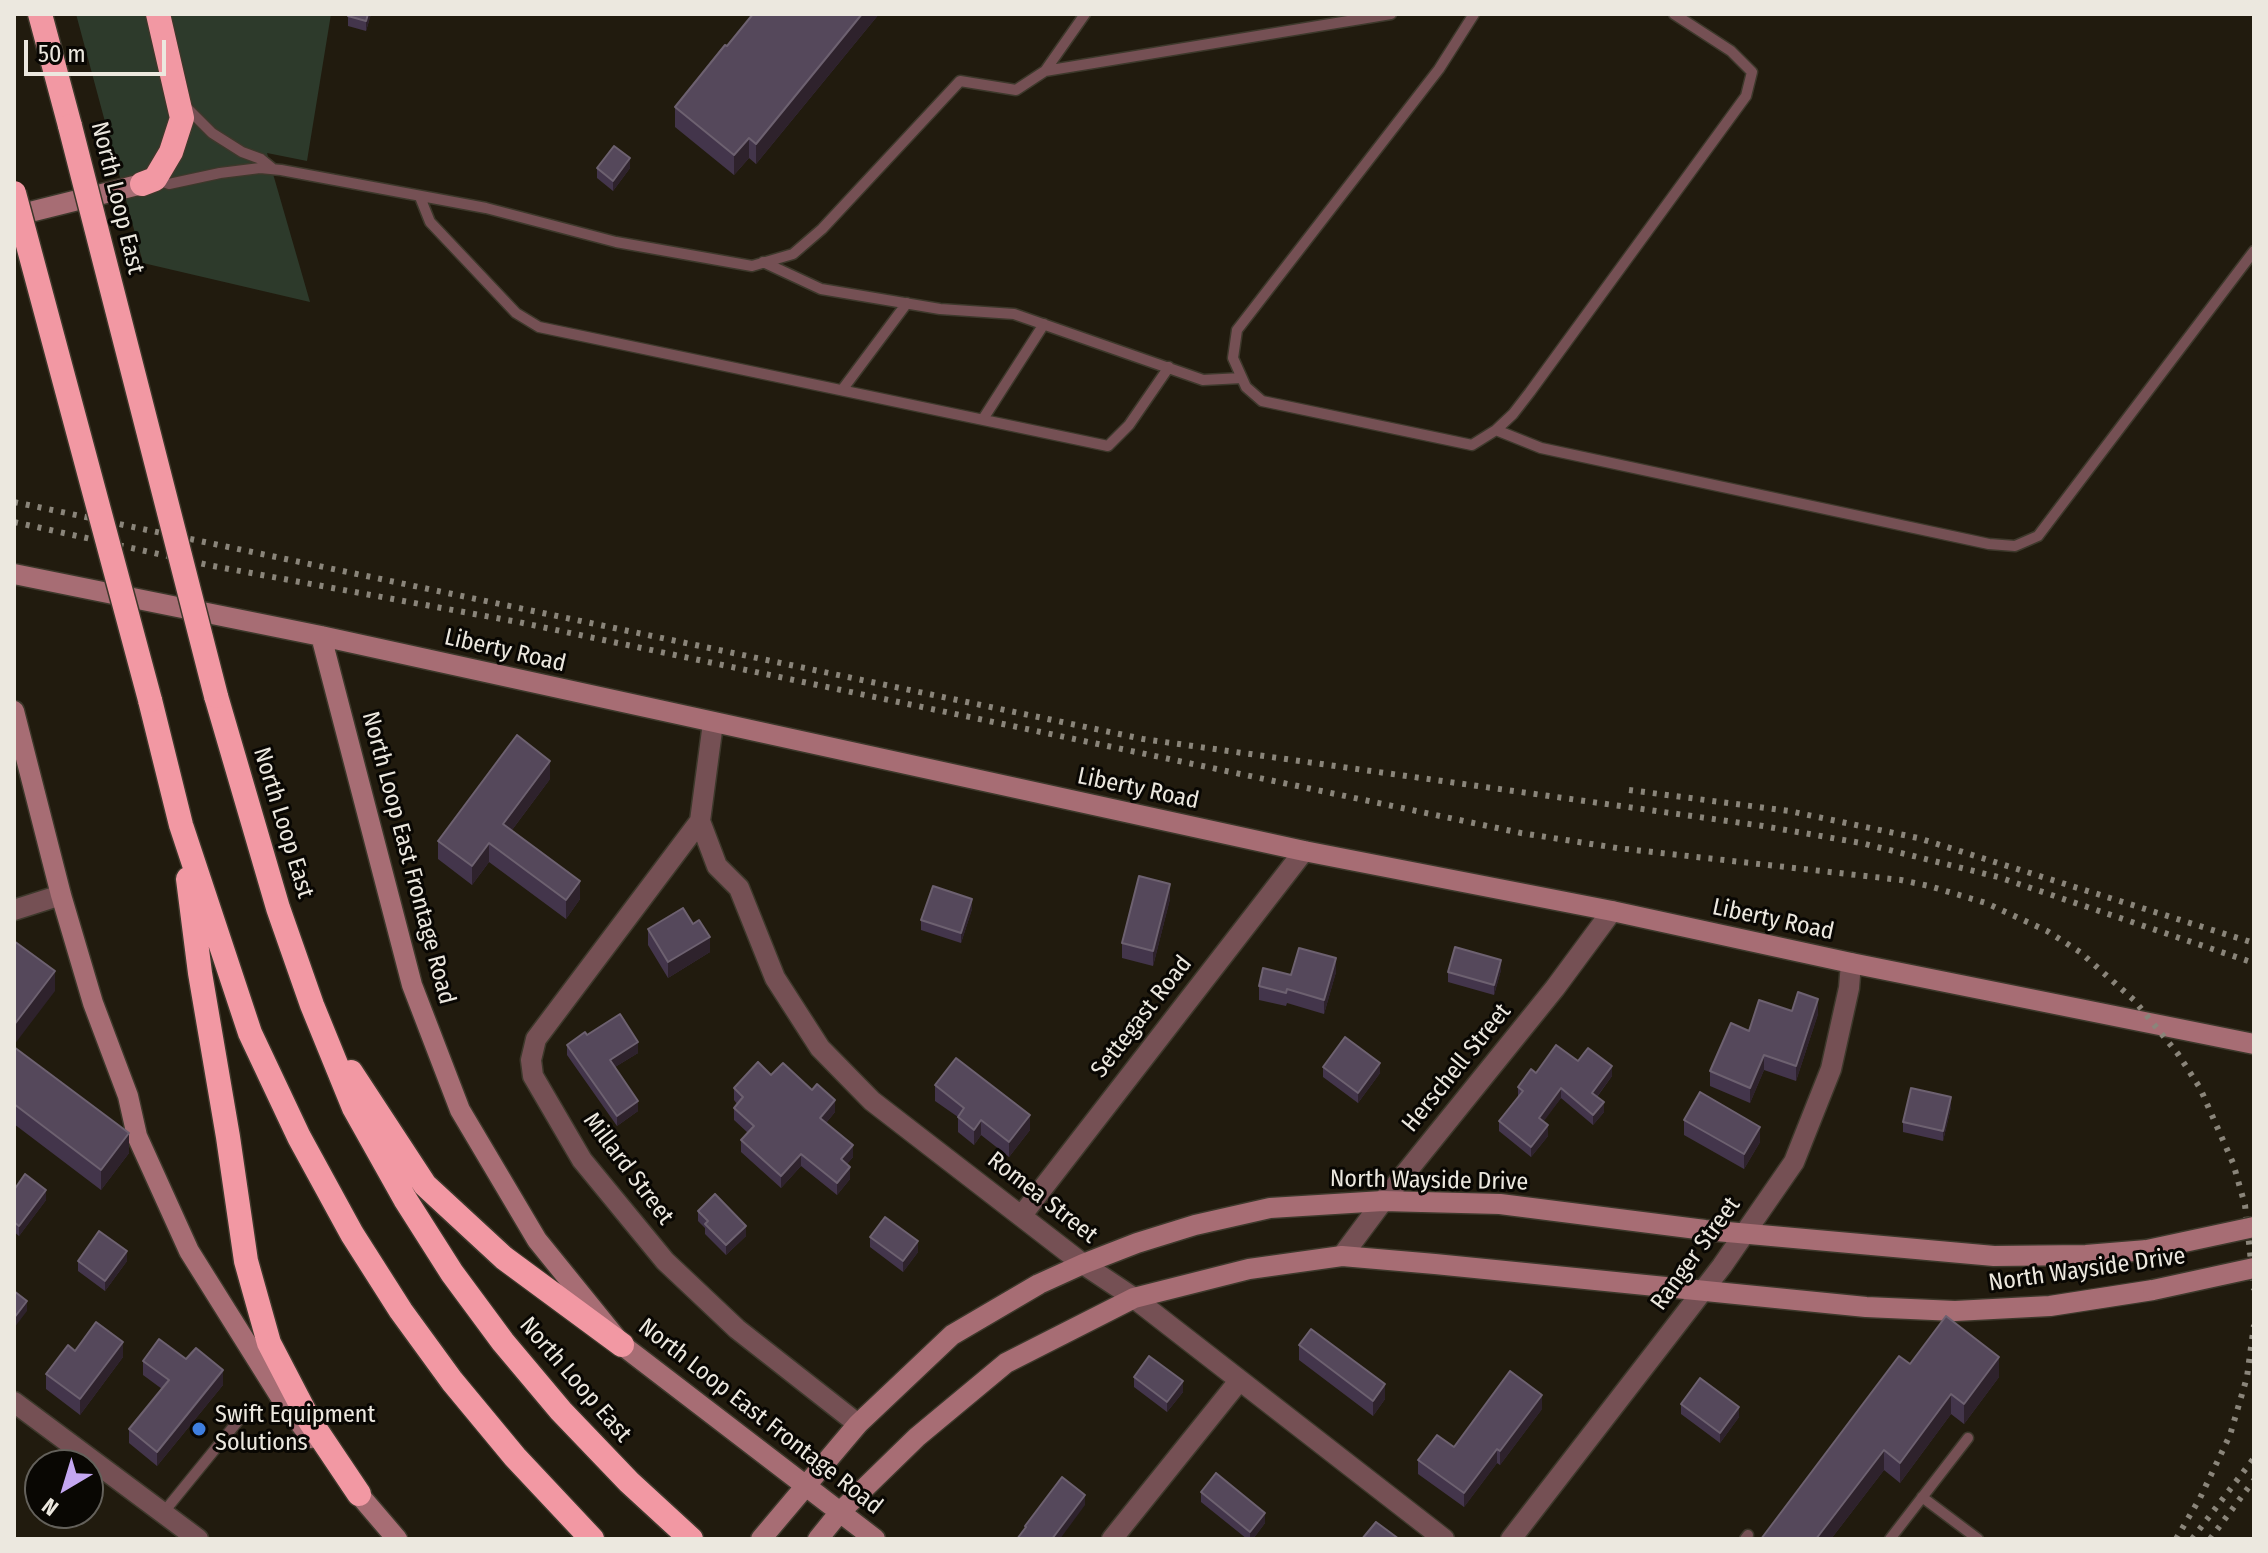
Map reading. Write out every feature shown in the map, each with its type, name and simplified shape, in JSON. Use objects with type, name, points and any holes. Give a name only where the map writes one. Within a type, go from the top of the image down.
[{"type":"highway","name":"North Loop East","points":[[40,14],[216,696],[278,908],[312,1005],[354,1108],[405,1199],[452,1273],[503,1342],[561,1411],[629,1482],[690,1539]]},
{"type":"highway","points":[[148,181],[171,152],[182,118],[158,14]]},
{"type":"highway","points":[[14,193],[181,825],[250,1033],[299,1137],[352,1234],[401,1311],[452,1381],[515,1457],[592,1539]]},
{"type":"highway","points":[[181,825],[200,973],[246,1261],[269,1343],[308,1418],[359,1494]]},
{"type":"highway","points":[[312,1005],[425,1185],[504,1258],[622,1345]]},
{"type":"main road","points":[[14,216],[148,181]]},
{"type":"main road","name":"Liberty Road","points":[[14,574],[321,636],[1304,851],[1612,911],[1851,963],[2254,1044]]},
{"type":"main road","name":"North Loop East Frontage Road","points":[[321,636],[412,985],[460,1110],[537,1240],[622,1345],[875,1539]]},
{"type":"main road","points":[[14,711],[61,895],[93,1003],[128,1096],[137,1136],[189,1251],[299,1424],[397,1539]]},
{"type":"main road","name":"North Wayside Drive","points":[[761,1539],[858,1424],[952,1335],[1039,1284],[1083,1264],[1195,1225],[1270,1208],[1383,1201],[1500,1204],[1705,1230],[1994,1256],[2086,1255],[2147,1250],[2254,1227]]},
{"type":"main road","name":"North Wayside Drive","points":[[818,1539],[839,1513],[917,1437],[1006,1363],[1134,1298],[1249,1269],[1342,1256],[1866,1307],[1955,1311],[2050,1306],[2153,1290],[2254,1268]]},
{"type":"street","name":"Millard Street","points":[[713,723],[700,821],[536,1039],[531,1060],[533,1076],[582,1160],[665,1261],[737,1329],[858,1424]]},
{"type":"street","name":"Romea Street","points":[[700,821],[717,866],[739,888],[775,978],[820,1048],[872,1101],[1083,1264],[1134,1298],[1444,1539]]},
{"type":"street","name":"Settegast Road","points":[[1022,1215],[1304,851]]},
{"type":"street","points":[[14,910],[61,895]]},
{"type":"street","name":"Herschell Street","points":[[1342,1256],[1555,988],[1612,911]]},
{"type":"street","name":"Ranger Street","points":[[1511,1539],[1745,1233],[1794,1162],[1831,1069],[1849,988],[1851,963]]},
{"type":"street","points":[[1112,1539],[1239,1381]]},
{"type":"street","points":[[14,1402],[198,1539]]},
{"type":"lane","points":[[148,181],[169,184],[220,173],[274,169],[486,208],[616,242],[752,266],[793,254],[822,229],[960,81],[1016,90],[1045,71],[1085,14]]},
{"type":"lane","points":[[1045,71],[1391,14]]},
{"type":"lane","points":[[1474,14],[1439,69],[1237,330],[1233,358],[1246,387],[1262,401],[1472,445],[1496,430],[1530,392],[1746,96],[1752,72],[1731,51],[1674,14]]},
{"type":"lane","points":[[178,99],[212,133],[274,169]]},
{"type":"lane","points":[[420,197],[430,222],[516,313],[539,327],[1108,446],[1129,425],[1169,367]]},
{"type":"lane","points":[[1496,430],[1541,448],[1989,544],[2015,546],[2038,536],[2254,251]]},
{"type":"lane","points":[[763,262],[821,289],[940,309],[1014,314],[1203,380],[1242,378]]},
{"type":"lane","points":[[842,390],[907,303]]},
{"type":"lane","points":[[983,419],[1044,324]]},
{"type":"lane","points":[[163,1513],[247,1410]]},
{"type":"lane","points":[[1890,1539],[1968,1438]]},
{"type":"lane","points":[[1922,1497],[1978,1539]]},
{"type":"green space","points":[[76,14],[331,14],[307,161],[267,153],[310,302],[143,263]]},
{"type":"building","points":[[349,14],[368,14],[366,21]]},
{"type":"building","points":[[753,14],[862,14],[756,144],[749,138],[734,155],[675,107]]},
{"type":"building","points":[[614,146],[630,158],[613,181],[597,168]]},
{"type":"building","points":[[517,735],[550,761],[503,824],[580,881],[566,900],[489,843],[472,866],[438,841]]},
{"type":"building","points":[[1139,876],[1170,884],[1153,951],[1122,943]]},
{"type":"building","points":[[933,886],[972,899],[961,933],[921,920]]},
{"type":"building","points":[[683,908],[693,924],[699,920],[710,937],[668,962],[648,929]]},
{"type":"building","points":[[14,941],[55,971],[14,1025]]},
{"type":"building","points":[[1455,947],[1501,960],[1494,985],[1448,972]]},
{"type":"building","points":[[1299,948],[1336,958],[1324,1000],[1287,989],[1286,993],[1259,986],[1263,968],[1291,975]]},
{"type":"building","points":[[1798,992],[1818,999],[1796,1066],[1764,1055],[1750,1088],[1710,1071],[1731,1023],[1749,1031],[1759,1000],[1792,1011]]},
{"type":"building","points":[[620,1014],[638,1042],[610,1060],[638,1101],[617,1116],[567,1045]]},
{"type":"building","points":[[1345,1037],[1380,1063],[1358,1093],[1323,1067]]},
{"type":"building","points":[[1556,1045],[1578,1061],[1588,1048],[1612,1066],[1592,1093],[1604,1102],[1593,1115],[1561,1088],[1539,1118],[1548,1125],[1531,1147],[1499,1121],[1523,1091],[1518,1087],[1531,1069],[1536,1073]]},
{"type":"building","points":[[14,1047],[129,1133],[101,1170],[14,1104]]},
{"type":"building","points":[[956,1058],[1030,1115],[1009,1142],[981,1120],[974,1130],[958,1117],[964,1108],[935,1085]]},
{"type":"building","points":[[758,1062],[771,1075],[783,1063],[812,1090],[817,1084],[835,1100],[820,1118],[853,1145],[841,1159],[850,1167],[837,1183],[801,1154],[781,1176],[741,1140],[754,1126],[734,1108],[743,1097],[734,1088]]},
{"type":"building","points":[[1911,1088],[1951,1097],[1943,1131],[1903,1122]]},
{"type":"building","points":[[1700,1092],[1760,1127],[1744,1154],[1684,1120]]},
{"type":"building","points":[[25,1174],[46,1190],[19,1226],[14,1222],[14,1190]]},
{"type":"building","points":[[715,1194],[746,1226],[726,1245],[705,1224],[708,1221],[698,1211]]},
{"type":"building","points":[[885,1217],[918,1241],[903,1261],[870,1237]]},
{"type":"building","points":[[99,1231],[127,1251],[105,1281],[78,1261]]},
{"type":"building","points":[[14,1291],[27,1301],[14,1318]]},
{"type":"building","points":[[1946,1316],[1999,1357],[1964,1404],[1951,1394],[1900,1463],[1884,1450],[1816,1539],[1761,1539],[1899,1356],[1910,1364]]},
{"type":"building","points":[[96,1322],[123,1342],[80,1399],[46,1374],[68,1345],[75,1351]]},
{"type":"building","points":[[1311,1329],[1385,1384],[1373,1401],[1299,1345]]},
{"type":"building","points":[[159,1339],[186,1359],[196,1348],[223,1370],[157,1452],[129,1429],[169,1380],[143,1361]]},
{"type":"building","points":[[1149,1356],[1183,1381],[1167,1402],[1134,1377]]},
{"type":"building","points":[[1510,1371],[1542,1395],[1464,1493],[1418,1460],[1437,1435],[1454,1447]]},
{"type":"building","points":[[1700,1378],[1739,1407],[1720,1433],[1681,1404]]},
{"type":"building","points":[[1216,1473],[1265,1513],[1250,1532],[1201,1492]]},
{"type":"building","points":[[1062,1477],[1085,1495],[1052,1539],[1017,1539],[1025,1526]]},
{"type":"building","points":[[1376,1522],[1399,1539],[1362,1539]]},
{"type":"railway","points":[[14,502],[1143,739],[1763,826],[1861,843],[1998,877],[2254,963]]},
{"type":"railway","points":[[14,522],[213,566],[518,622],[1521,833],[1617,848],[1901,880],[1986,903],[2047,931],[2080,952],[2134,1000],[2178,1054],[2200,1088],[2233,1163],[2245,1205],[2254,1290]]},
{"type":"railway","points":[[1629,790],[1789,811],[1918,838],[2254,943]]},
{"type":"railway","points":[[2176,1539],[2200,1498],[2230,1435],[2247,1377],[2254,1325]]},
{"type":"railway","points":[[2192,1539],[2254,1458]]},
{"type":"railway","points":[[2210,1539],[2254,1480]]},
{"type":"place","name":"Swift Equipment Solutions","points":[[199,1429]]}]
